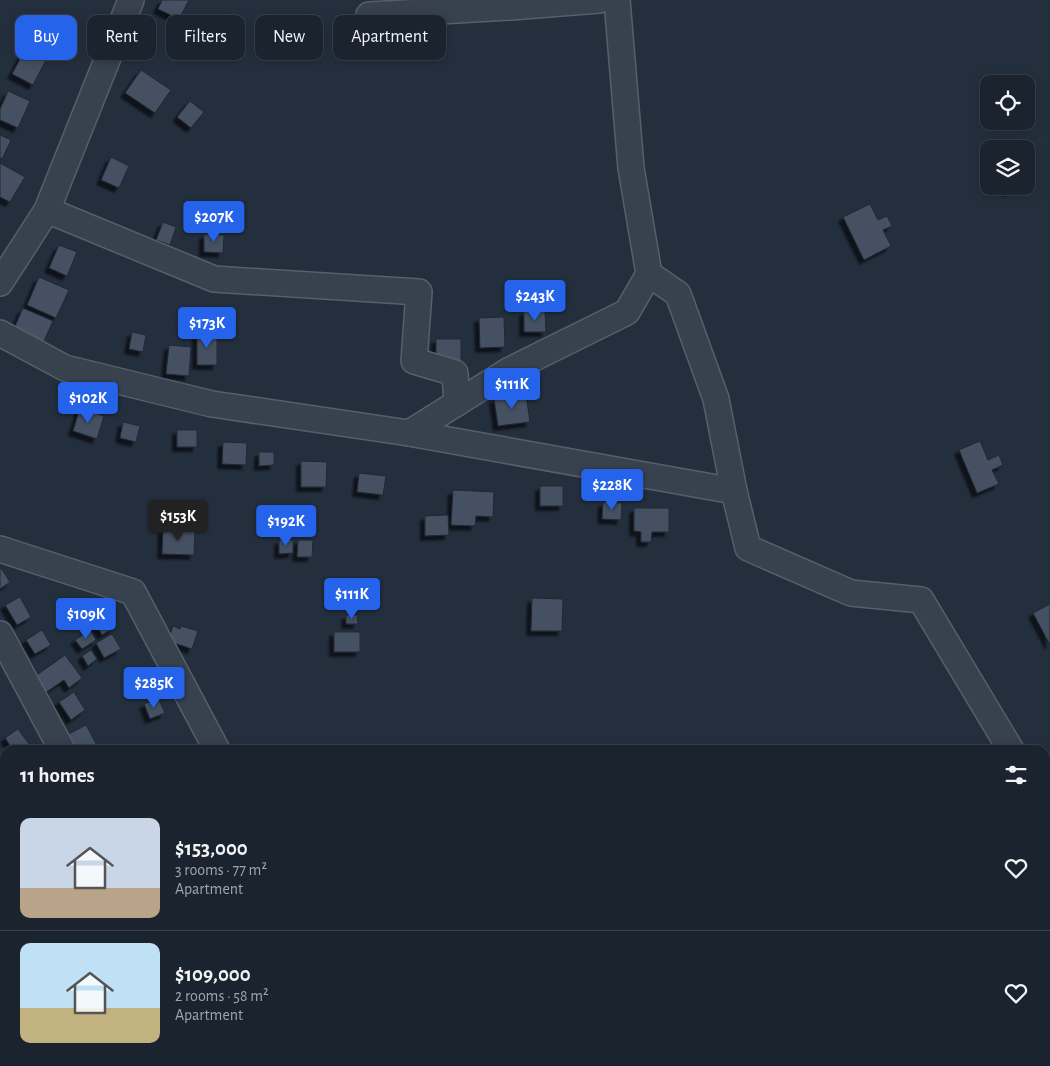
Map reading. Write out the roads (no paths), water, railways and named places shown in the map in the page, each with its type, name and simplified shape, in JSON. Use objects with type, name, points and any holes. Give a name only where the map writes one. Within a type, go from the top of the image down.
[{"type":"street","points":[[0,283],[47,210],[131,0]]},
{"type":"street","points":[[369,15],[599,0]]},
{"type":"street","points":[[409,433],[508,372],[627,312],[649,274],[631,168],[618,0]]},
{"type":"street","points":[[47,210],[214,279],[419,292],[414,361],[455,373],[457,403]]},
{"type":"street","points":[[649,274],[678,294],[716,399],[734,491],[748,548],[851,592],[921,600],[1008,745]]},
{"type":"street","points":[[0,333],[65,368],[212,404],[409,433],[734,491]]},
{"type":"street","points":[[0,549],[133,592],[214,745]]},
{"type":"street","points":[[0,634],[59,745]]}]
